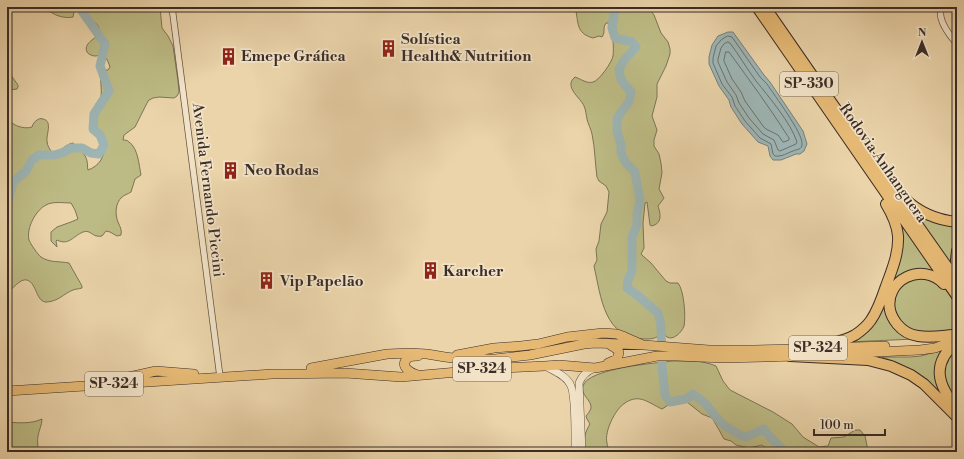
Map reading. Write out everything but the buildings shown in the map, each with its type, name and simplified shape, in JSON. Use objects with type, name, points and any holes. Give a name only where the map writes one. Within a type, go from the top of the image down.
[{"type":"highway","name":"Rodovia Anhanguera","points":[[756,7],[866,160],[957,281]]},
{"type":"highway","name":"Rodovia Anhanguera","points":[[765,7],[957,297]]},
{"type":"highway","points":[[866,160],[903,198],[918,210],[932,217],[957,222]]},
{"type":"highway","points":[[791,352],[852,337],[869,323],[880,304],[896,257],[898,233],[891,212],[866,160]]},
{"type":"highway","points":[[957,251],[957,271]]},
{"type":"highway","points":[[956,337],[926,337],[907,333],[899,327],[893,317],[890,310],[890,302],[891,294],[901,280],[908,276],[919,274],[936,277],[957,297]]},
{"type":"highway","points":[[445,357],[494,348],[538,344],[568,337],[603,333],[621,335],[647,345]]},
{"type":"highway","name":"SP-324","points":[[7,391],[272,374],[327,372],[401,377],[503,368],[559,365],[595,368],[677,352],[709,350],[791,352],[925,344],[956,337]]},
{"type":"highway","points":[[956,337],[941,363],[940,378],[943,388],[957,408]]},
{"type":"highway","name":"SP-324","points":[[272,374],[387,354],[410,353],[461,359],[495,359],[530,355],[584,344],[608,343],[647,345],[677,352]]},
{"type":"highway","points":[[595,368],[615,361],[618,357],[618,350],[608,343]]},
{"type":"highway","points":[[791,352],[868,360],[891,366],[911,375],[924,384],[957,417]]},
{"type":"highway","points":[[419,375],[409,371],[405,366],[406,360],[409,357],[427,354]]},
{"type":"street","name":"Avenida Fernando Piccini","points":[[172,7],[215,377]]},
{"type":"street","points":[[942,7],[940,10],[940,15],[943,24],[957,44]]},
{"type":"street","points":[[545,366],[566,379],[572,388],[575,416],[575,452]]},
{"type":"street","points":[[582,452],[579,383],[581,377],[585,373],[595,368]]},
{"type":"shaded area","points":[[46,7],[72,7],[74,12],[73,17],[58,16]]},
{"type":"shaded area","points":[[77,7],[160,7],[162,28],[173,46],[179,92],[174,98],[159,97],[149,100],[135,127],[124,135],[123,140],[128,141],[136,152],[141,175],[135,179],[131,192],[122,197],[118,202],[116,216],[121,230],[121,235],[117,236],[106,231],[102,236],[96,236],[86,231],[65,242],[57,240],[57,247],[51,241],[51,232],[57,227],[78,219],[71,203],[49,204],[42,207],[35,215],[30,225],[28,235],[32,246],[44,259],[69,263],[82,286],[82,288],[66,293],[58,299],[47,302],[43,301],[38,296],[33,285],[27,280],[19,282],[7,293],[7,198],[9,198],[10,193],[7,187],[7,132],[9,131],[7,128],[7,114],[12,123],[16,126],[27,128],[32,127],[34,122],[37,120],[46,120],[48,122],[47,143],[52,153],[58,152],[67,145],[73,143],[85,156],[88,170],[100,161],[105,146],[93,128],[92,112],[101,96],[100,71],[108,70],[110,67],[104,56],[93,56],[87,52],[86,49],[88,44],[99,35],[100,31],[97,25]]},
{"type":"shaded area","points":[[575,7],[640,7],[651,11],[661,33],[668,42],[670,54],[657,84],[657,97],[652,116],[657,130],[654,146],[659,154],[662,173],[659,189],[664,198],[658,206],[660,219],[655,225],[650,225],[647,202],[645,203],[643,223],[644,248],[641,254],[651,263],[666,281],[670,283],[678,283],[682,291],[685,316],[684,326],[679,333],[672,338],[666,336],[662,326],[659,335],[653,339],[631,337],[621,332],[613,324],[602,303],[594,266],[597,260],[596,249],[599,241],[601,224],[607,212],[609,192],[606,186],[599,181],[597,177],[592,132],[587,121],[585,109],[571,85],[575,77],[586,82],[591,82],[596,81],[602,75],[613,56],[613,39],[608,23],[605,25],[602,37],[599,36],[593,38],[583,33],[580,30]]},
{"type":"shaded area","points":[[7,69],[18,87],[17,89],[9,90],[7,92]]},
{"type":"shaded area","points":[[912,208],[957,225],[957,245],[954,251],[953,267]]},
{"type":"shaded area","points":[[901,224],[938,276],[905,274],[888,308],[915,339],[848,342],[873,321]]},
{"type":"shaded area","points":[[920,276],[941,285],[946,290],[957,306],[957,327],[946,332],[928,335],[906,329],[894,313],[894,296],[900,284]]},
{"type":"shaded area","points":[[957,347],[957,404],[944,384],[943,365]]},
{"type":"shaded area","points":[[946,349],[941,359],[950,403],[907,368],[882,357],[921,356]]},
{"type":"shaded area","points":[[673,361],[700,362],[716,366],[723,381],[730,390],[773,412],[792,424],[803,437],[819,447],[828,446],[831,438],[844,437],[855,430],[860,430],[865,436],[867,446],[871,452],[771,452],[762,445],[749,448],[736,445],[731,441],[724,439],[712,418],[702,414],[687,402],[673,402],[662,409],[638,399],[625,403],[614,415],[607,433],[607,445],[610,452],[586,452],[586,431],[590,424],[586,416],[591,408],[591,405],[584,395],[583,386],[588,380],[609,371],[639,365]]},
{"type":"shaded area","points":[[42,419],[38,434],[38,450],[35,452],[7,452],[7,422],[20,423],[38,421]]},
{"type":"water","points":[[728,32],[733,32],[770,82],[803,131],[807,144],[804,151],[800,154],[796,154],[781,160],[773,160],[770,156],[768,146],[758,142],[742,124],[731,107],[729,100],[719,86],[709,64],[712,45],[718,36]]},
{"type":"waterway","points":[[7,205],[13,182],[26,171],[32,160],[39,155],[55,155],[71,148],[82,148],[91,153],[99,154],[104,145],[100,135],[93,129],[94,114],[109,91],[100,66],[105,44],[79,7]]},
{"type":"waterway","points":[[615,7],[612,28],[615,38],[632,42],[636,47],[625,59],[619,69],[621,80],[631,92],[629,102],[617,119],[617,131],[621,145],[621,153],[626,163],[635,172],[640,201],[637,213],[637,225],[632,237],[632,271],[628,280],[627,288],[658,313],[661,325],[662,366],[665,395],[670,402],[686,399],[693,394],[705,403],[725,426],[746,437],[764,429],[785,452]]},
{"type":"place","name":"Solística Health& Nutrition","points":[[388,48]]},
{"type":"place","name":"Emepe Gráfica","points":[[228,56]]},
{"type":"place","name":"Neo Rodas","points":[[231,170]]},
{"type":"place","name":"Karcher","points":[[430,271]]},
{"type":"place","name":"Vip Papelão","points":[[267,281]]}]
